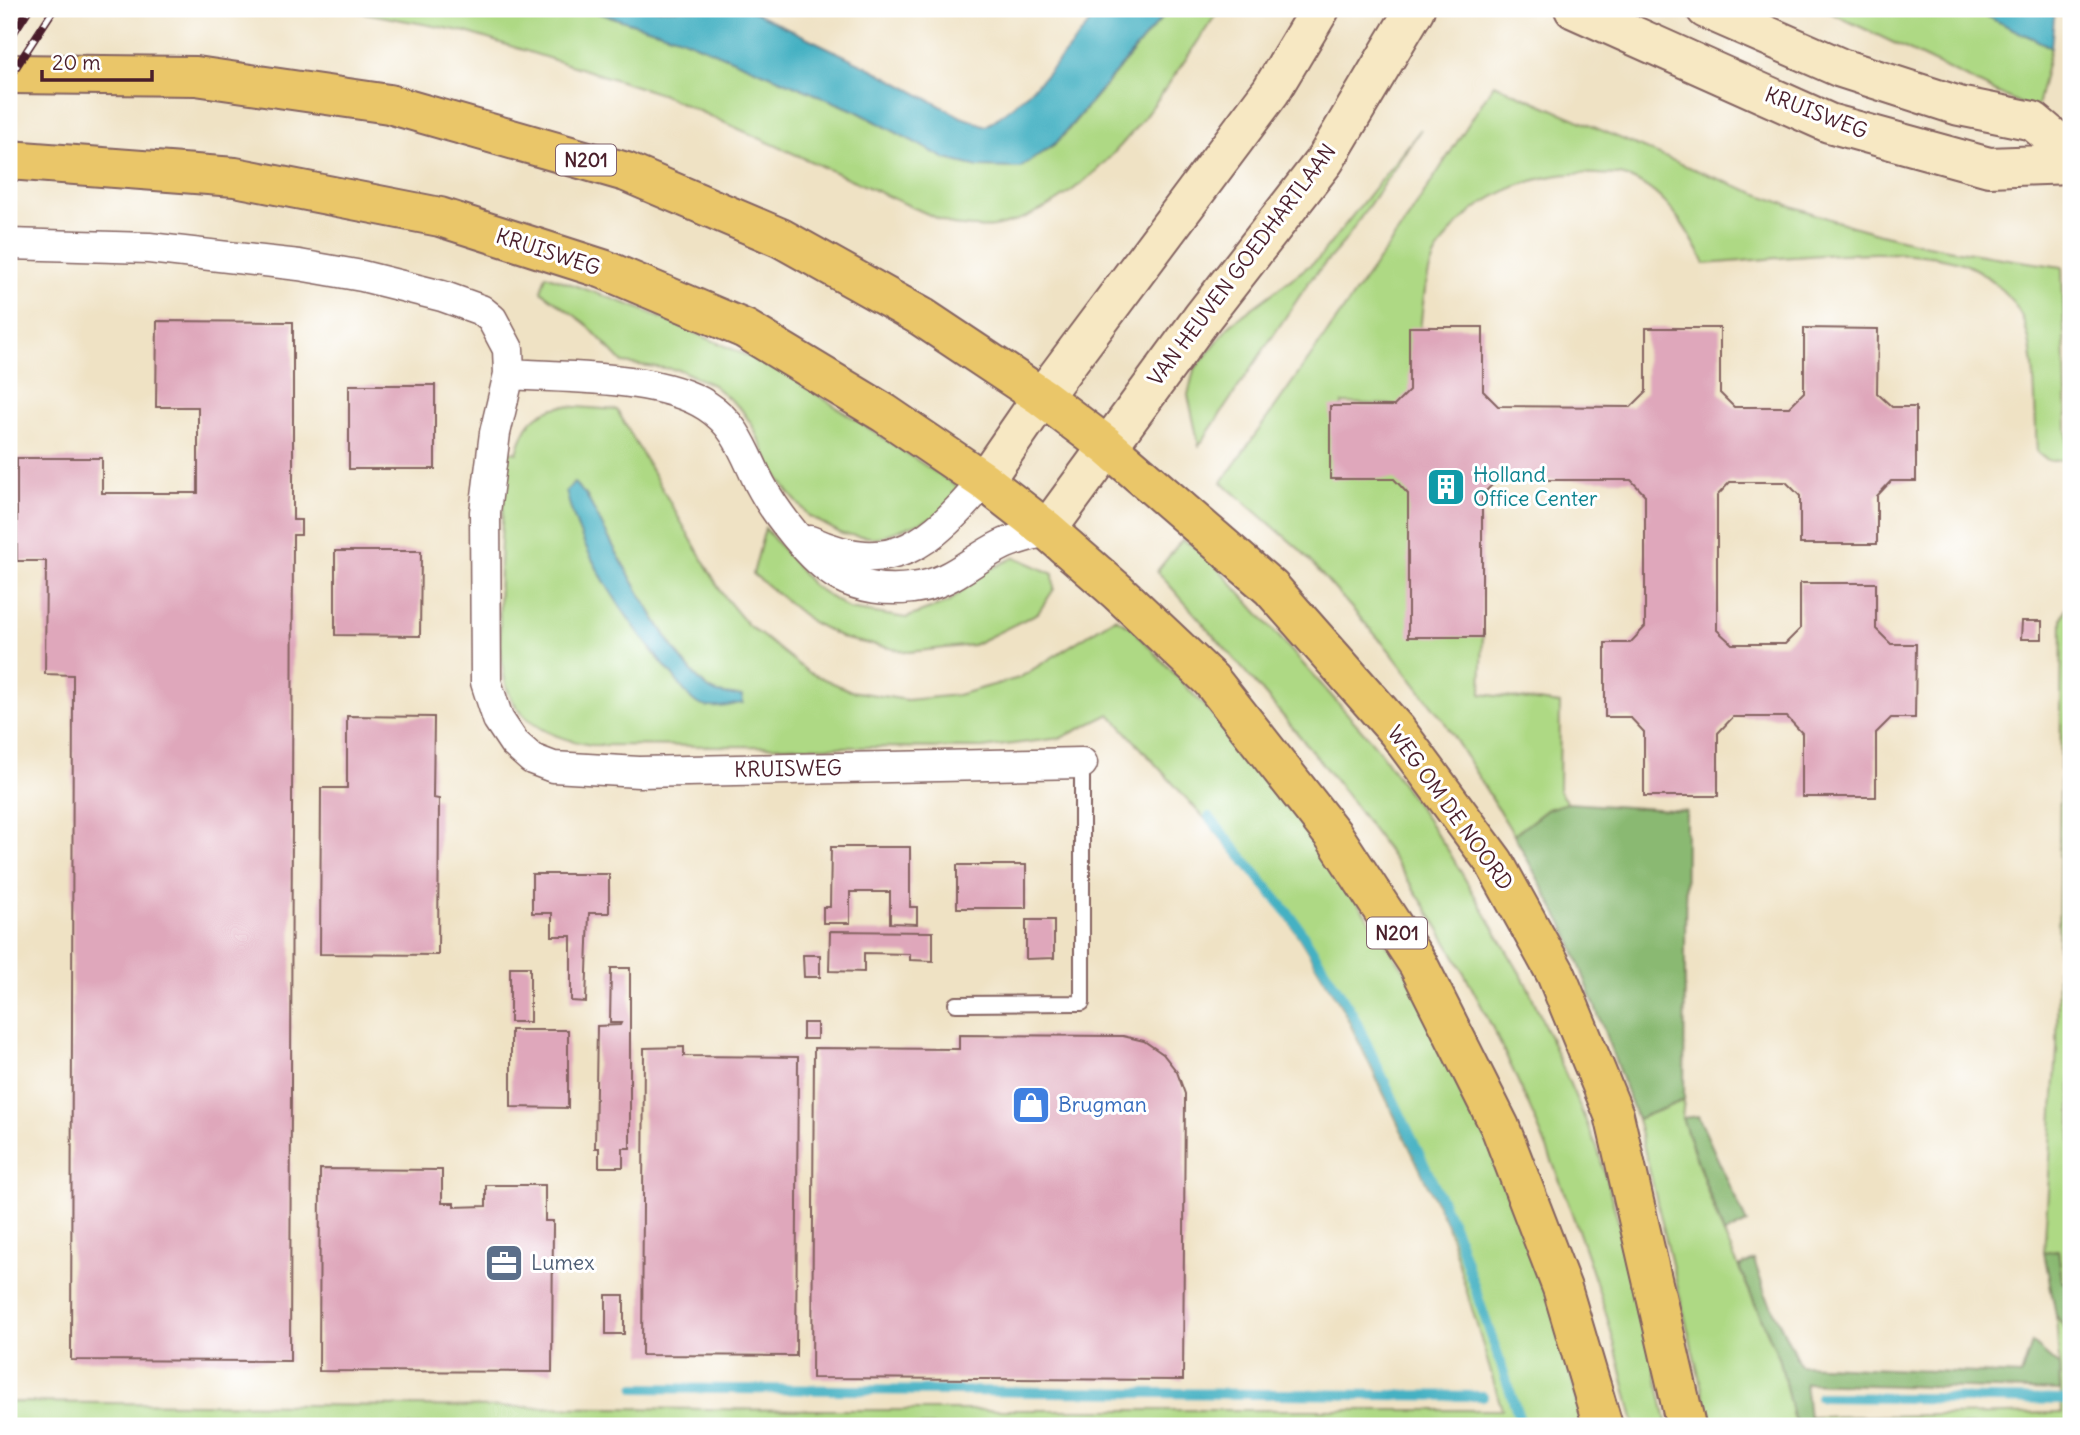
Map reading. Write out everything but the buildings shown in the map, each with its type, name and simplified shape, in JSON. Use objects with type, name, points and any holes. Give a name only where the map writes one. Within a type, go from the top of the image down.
[{"type":"highway","name":"N201","points":[[9,74],[196,76],[389,104],[626,172],[781,238],[922,317],[1042,397],[1107,446]]},
{"type":"highway","name":"KRUISWEG","points":[[9,160],[234,177],[440,217],[603,268],[745,329],[884,413],[984,481]]},
{"type":"highway","name":"WEG OM DE NOORD","points":[[1107,446],[1270,589],[1397,731],[1494,862],[1556,974],[1614,1115],[1686,1426]]},
{"type":"highway","name":"N201","points":[[984,481],[1047,530],[1118,592],[1211,680],[1334,836],[1418,964],[1500,1127],[1562,1288],[1602,1426]]},
{"type":"main road","points":[[984,481],[1042,397],[1271,91],[1320,9]]},
{"type":"main road","name":"VAN HEUVEN GOEDHARTLAAN","points":[[1047,530],[1107,446],[1325,160],[1415,9]]},
{"type":"main road","name":"KRUISWEG","points":[[1574,9],[1829,123],[1989,167],[2071,164]]},
{"type":"main road","points":[[1706,9],[1841,68],[1959,106],[2033,121],[2071,153]]},
{"type":"street","name":"KRUISWEG","points":[[9,244],[149,248],[299,265],[362,276],[442,296],[481,310],[492,318],[508,349],[509,374],[495,433],[485,512],[486,682],[498,719],[514,743],[532,759],[553,767],[639,772],[1082,763]]},
{"type":"street","points":[[509,374],[622,381],[683,394],[706,405],[727,421],[743,446],[760,484],[794,533],[838,575],[871,588],[911,588],[943,582],[1002,545],[1047,530]]},
{"type":"street","points":[[794,533],[840,554],[882,556],[923,541],[947,525],[984,481]]},
{"type":"lane","name":"KRUISWEG","points":[[956,1004],[1082,1003],[1082,763]]},
{"type":"green space","points":[[343,9],[585,9],[681,38],[856,111],[946,159],[978,167],[1020,168],[1058,142],[1169,9],[1220,9],[1151,108],[1097,170],[1066,195],[1032,215],[984,228],[952,225],[661,94],[466,32]]},
{"type":"green space","points":[[1823,9],[1971,9],[2051,47],[2036,111]]},
{"type":"green space","points":[[1494,84],[1675,161],[1812,213],[1909,241],[2062,267],[2068,457],[2051,461],[2037,452],[2033,364],[2021,315],[2006,294],[1985,275],[1971,267],[1947,259],[1880,253],[1705,264],[1691,237],[1663,200],[1638,182],[1621,175],[1574,174],[1550,177],[1504,191],[1484,203],[1448,235],[1430,269],[1421,320],[1417,387],[1399,405],[1342,403],[1339,475],[1402,477],[1418,496],[1414,632],[1483,635],[1481,694],[1560,704],[1559,791],[1567,803],[1548,809],[1514,835],[1444,721],[1388,649],[1299,549],[1222,482],[1409,217]]},
{"type":"green space","points":[[1421,129],[1344,242],[1311,279],[1199,446],[1188,395],[1194,370],[1231,324],[1318,259]]},
{"type":"green space","points":[[546,275],[638,308],[780,370],[964,491],[935,517],[878,538],[842,534],[809,516],[789,493],[773,470],[752,425],[741,409],[713,385],[680,370],[623,363],[585,323],[541,291]]},
{"type":"green space","points":[[563,406],[617,410],[723,595],[747,624],[808,672],[851,691],[907,700],[957,695],[1019,678],[1115,618],[1131,627],[1244,749],[1288,803],[1410,978],[1495,1155],[1549,1290],[1584,1426],[9,1426],[9,1402],[817,1410],[1502,1410],[1447,1225],[1344,1011],[1286,916],[1207,821],[1110,714],[1061,738],[982,748],[591,745],[556,736],[526,718],[511,698],[501,651],[501,540],[506,473],[508,451],[517,453],[523,435],[532,421],[553,408]],"holes":[[[573,484],[586,495],[645,602],[683,660],[700,681],[715,692],[742,696],[696,703],[651,650],[596,564]]]},
{"type":"green space","points":[[765,528],[811,584],[849,609],[906,618],[949,602],[984,572],[1015,557],[1053,574],[1054,589],[1038,613],[973,645],[909,652],[845,639],[812,622],[753,574]]},
{"type":"green space","points":[[1182,540],[1202,550],[1376,746],[1448,850],[1528,987],[1597,1147],[1639,1294],[1667,1426],[1635,1426],[1608,1319],[1558,1177],[1524,1094],[1464,973],[1433,919],[1361,814],[1281,714],[1157,571]]},
{"type":"green space","points":[[2071,606],[2071,1284],[2062,1282],[2058,1250],[2044,1252],[2057,1049],[2062,618],[2066,607]]},
{"type":"green space","points":[[1567,803],[1686,811],[1684,1100],[1637,1119],[1568,934],[1514,835],[1548,809]]},
{"type":"green space","points":[[1684,1100],[1682,1118],[1718,1221],[1780,1360],[1793,1417],[1801,1426],[1711,1426],[1637,1119]]},
{"type":"green space","points":[[1698,1116],[1747,1223],[1724,1234],[1682,1118]]},
{"type":"green space","points":[[2058,1250],[2062,1282],[2071,1284],[2071,1337],[2056,1315],[2044,1252]]},
{"type":"green space","points":[[1754,1260],[1765,1293],[1800,1365],[2021,1375],[2032,1343],[2059,1366],[2060,1391],[1805,1383],[1810,1426],[1801,1426],[1793,1417],[1780,1360],[1739,1267]]},
{"type":"green space","points":[[2056,1315],[2071,1337],[2071,1426],[1810,1426],[1811,1417],[2062,1413]]},
{"type":"water","points":[[585,9],[748,9],[874,70],[961,117],[986,126],[1034,87],[1100,9],[1169,9],[1057,142],[1020,168],[978,167],[946,159],[856,111],[681,38]]},
{"type":"water","points":[[1971,9],[2055,9],[2051,47]]},
{"type":"water","points":[[574,483],[586,495],[645,602],[683,661],[700,681],[715,692],[742,696],[743,703],[706,707],[695,702],[641,636],[610,590],[583,541],[566,491]]},
{"type":"waterway","points":[[1209,817],[1293,919],[1352,1013],[1454,1227],[1522,1426]]},
{"type":"waterway","points":[[635,1388],[1483,1396]]},
{"type":"waterway","points":[[1820,1397],[2071,1400]]},
{"type":"railway","points":[[9,40],[29,9]]},
{"type":"railway","points":[[9,78],[54,9]]},
{"type":"place","name":"Holland Office Center","points":[[1446,487]]},
{"type":"place","name":"Brugman","points":[[1031,1105]]},
{"type":"place","name":"Lumex","points":[[504,1263]]}]
